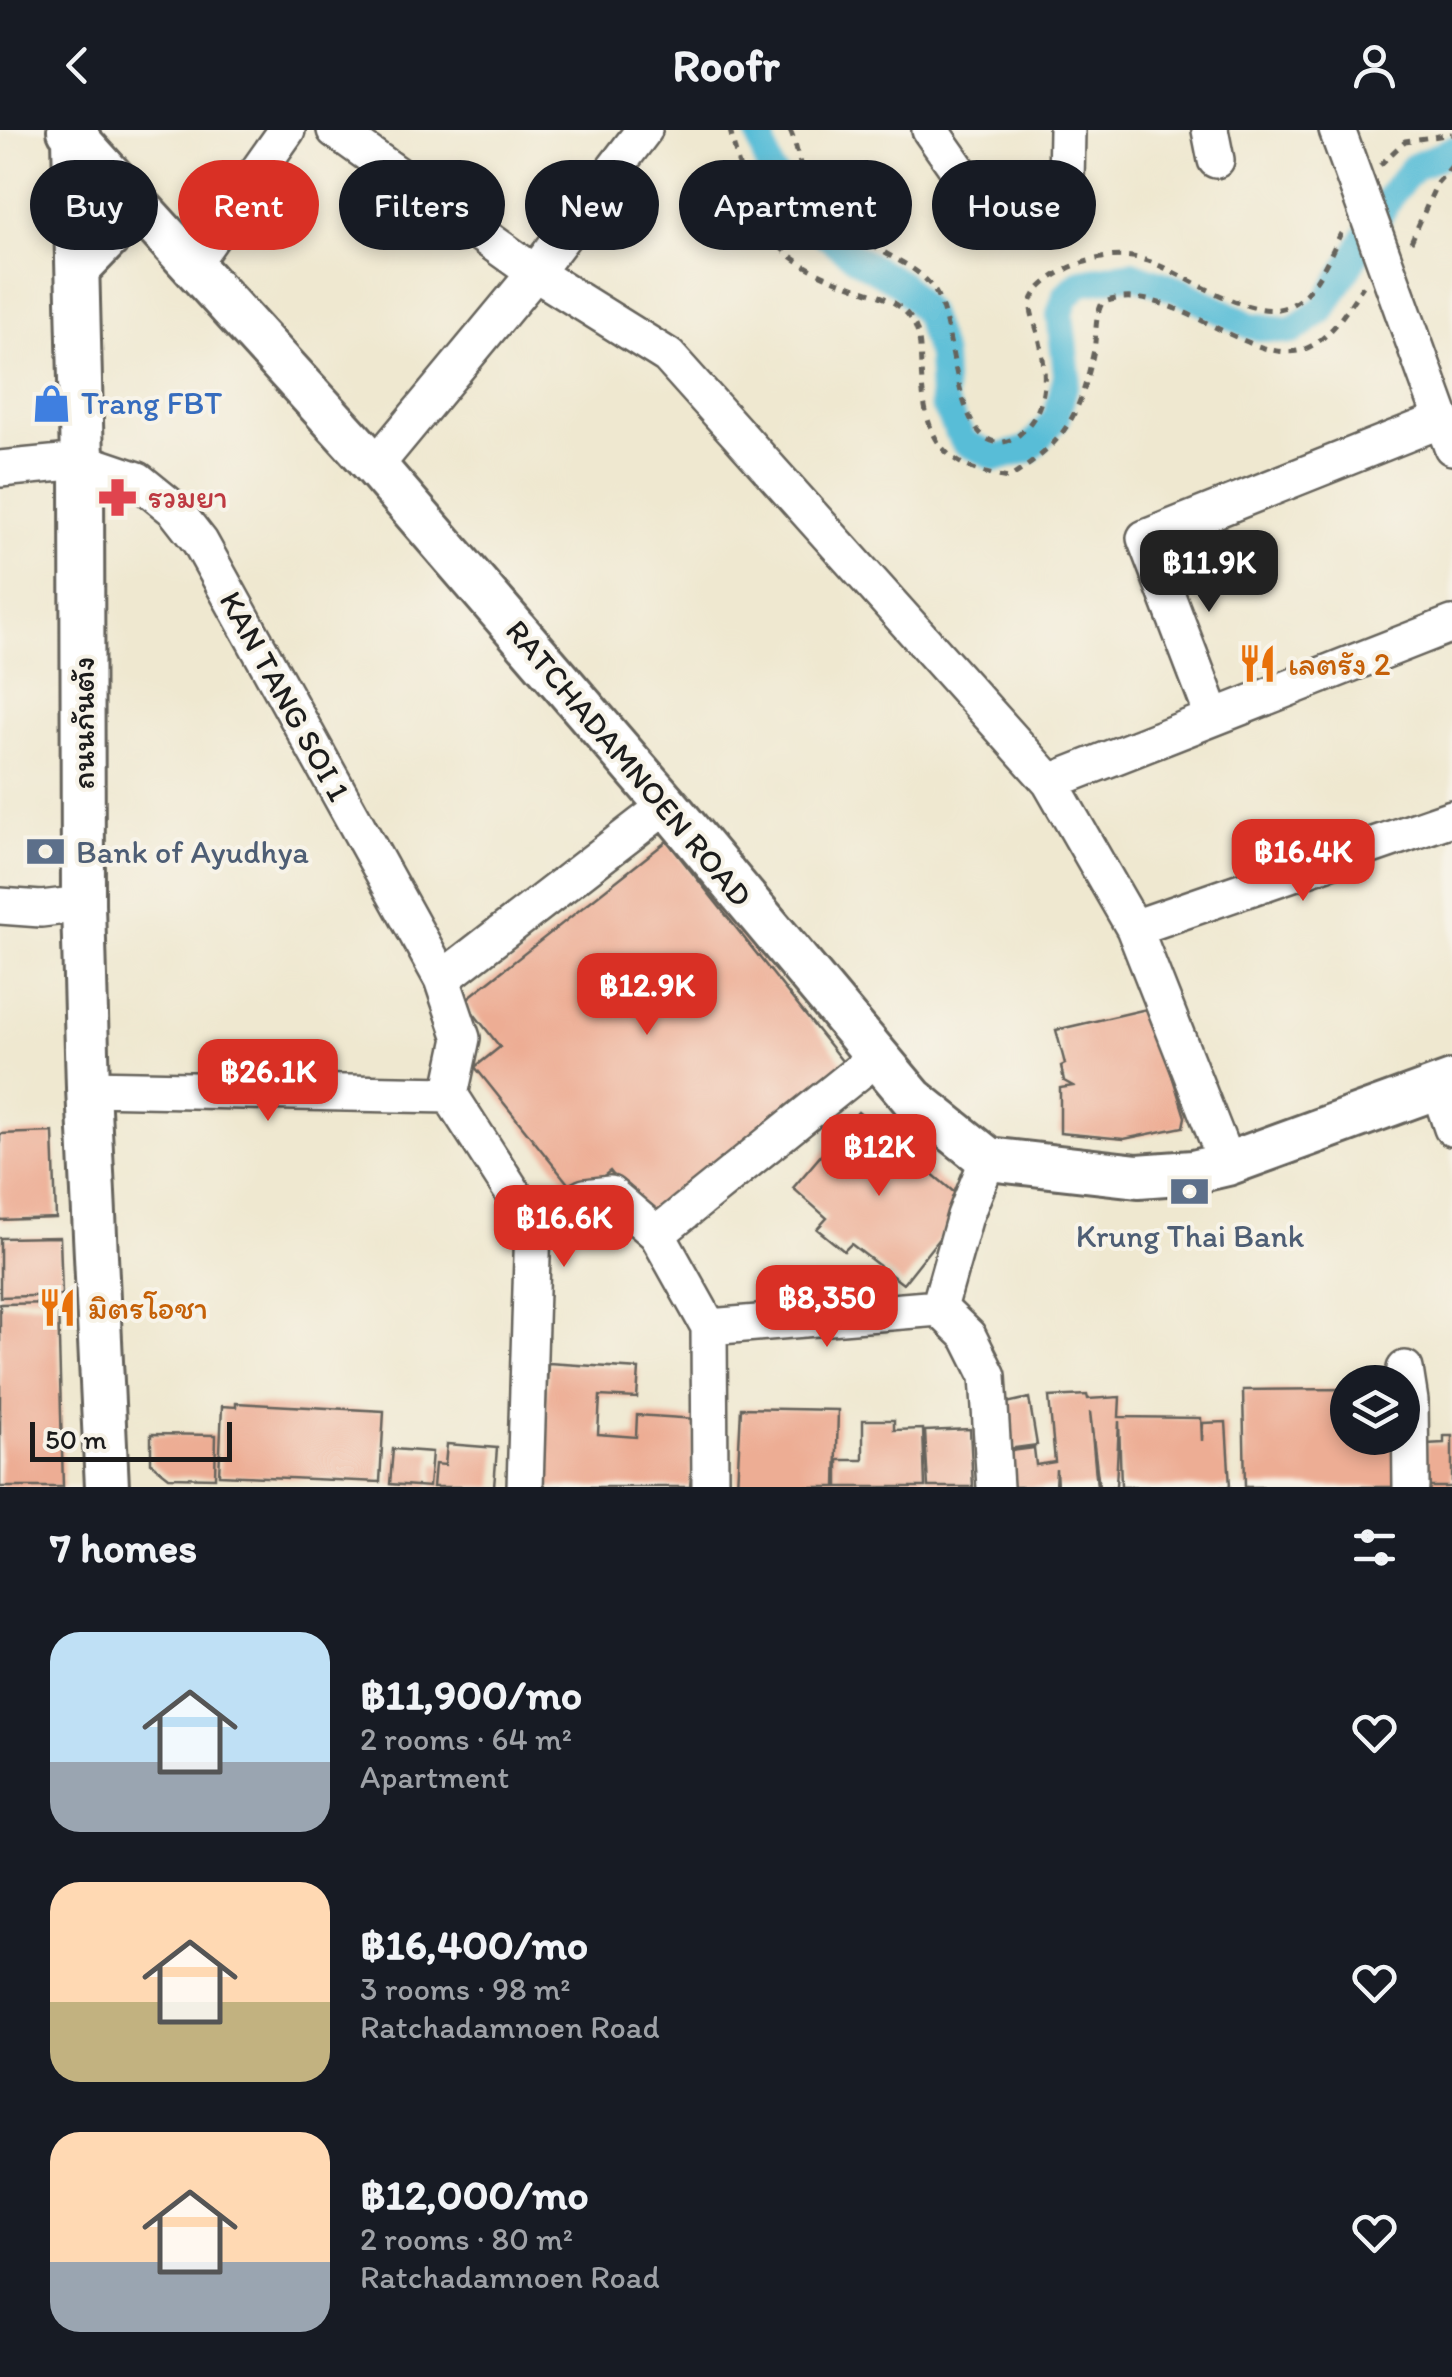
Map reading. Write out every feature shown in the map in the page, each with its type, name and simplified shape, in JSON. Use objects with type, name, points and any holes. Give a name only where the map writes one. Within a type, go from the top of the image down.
[{"type":"main road","name":"RATCHADAMNOEN ROAD","points":[[73,133],[97,160]]},
{"type":"main road","name":"ถนนกันตัง","points":[[73,133],[82,461],[83,904],[107,1487]]},
{"type":"main road","name":"RATCHADAMNOEN ROAD","points":[[158,227],[375,466],[913,1099],[988,1159]]},
{"type":"main road","points":[[78,269],[96,250]]},
{"type":"main road","points":[[988,1159],[1138,1176],[1193,1172],[1227,1164],[1445,1084]]},
{"type":"street","points":[[192,262],[287,130]]},
{"type":"street","points":[[335,130],[536,273],[668,356],[1050,782],[1134,928],[1227,1164]]},
{"type":"street","points":[[375,466],[536,273],[644,130]]},
{"type":"street","points":[[930,130],[973,191],[1019,203],[1066,182],[1067,130]]},
{"type":"street","points":[[1213,716],[1145,538],[1447,434],[1337,130]]},
{"type":"street","points":[[0,469],[82,461]]},
{"type":"street","name":"KAN TANG SOI 1","points":[[82,461],[138,480],[175,510],[200,542],[442,979],[462,1038],[450,1095]]},
{"type":"street","points":[[1050,782],[1452,624]]},
{"type":"street","points":[[442,979],[667,805]]},
{"type":"street","points":[[1134,928],[1452,818]]},
{"type":"street","points":[[0,906],[40,909],[83,904]]},
{"type":"street","points":[[657,1234],[877,1057]]},
{"type":"street","points":[[1445,1084],[1452,1128]]},
{"type":"street","points":[[88,1088],[450,1095],[533,1224],[525,1487]]},
{"type":"street","points":[[939,1308],[966,1216],[988,1159]]},
{"type":"street","points":[[533,1224],[585,1198],[610,1194],[657,1234],[709,1327],[710,1487]]},
{"type":"street","points":[[709,1327],[939,1308],[968,1336],[988,1376],[994,1487]]},
{"type":"street","points":[[1411,1455],[1411,1487]]},
{"type":"path","points":[[730,130],[756,220],[778,246],[806,267],[883,296],[907,314],[920,335],[922,403],[933,439],[954,461],[981,474],[1009,478],[1041,458],[1069,427],[1087,382],[1096,316],[1102,303],[1136,297],[1162,304],[1269,350],[1295,353],[1316,344],[1339,321],[1367,280],[1391,276],[1412,241],[1437,183],[1452,166]]},
{"type":"path","points":[[790,130],[802,170],[822,200],[866,242],[922,273],[938,295],[965,409],[980,435],[997,443],[1014,440],[1042,405],[1040,340],[1031,305],[1037,290],[1049,281],[1079,263],[1114,255],[1146,260],[1263,310],[1289,307],[1309,290],[1328,261],[1358,187],[1405,141],[1452,134]]},
{"type":"building","points":[[667,841],[846,1066],[649,1220],[610,1171],[578,1196],[475,1067],[500,1047],[464,1001]]},
{"type":"building","points":[[1151,1008],[1185,1117],[1183,1127],[1124,1139],[1060,1133],[1060,1088],[1073,1086],[1064,1081],[1061,1066],[1065,1064],[1056,1030]]},
{"type":"building","points":[[858,1112],[967,1203],[903,1284],[851,1244],[844,1251],[817,1229],[827,1218],[793,1188]]},
{"type":"building","points":[[53,1132],[56,1218],[0,1220],[0,1134]]},
{"type":"building","points":[[60,1237],[62,1295],[0,1297],[0,1238]]},
{"type":"building","points":[[58,1303],[63,1487],[0,1487],[0,1304]]},
{"type":"building","points":[[548,1363],[639,1369],[637,1398],[600,1396],[598,1434],[636,1437],[637,1415],[696,1419],[690,1487],[546,1487],[542,1481]]},
{"type":"building","points":[[1330,1389],[1330,1455],[1398,1455],[1399,1487],[1245,1487],[1243,1390]]},
{"type":"building","points":[[1087,1395],[1088,1399],[1120,1397],[1119,1417],[1201,1418],[1202,1441],[1203,1423],[1226,1422],[1230,1487],[1121,1487],[1119,1421],[1116,1487],[1099,1487],[1090,1412],[1097,1487],[1057,1487],[1056,1469],[1055,1487],[1012,1487],[1011,1451],[1034,1448],[1036,1465],[1055,1462],[1049,1397]]},
{"type":"building","points":[[1029,1398],[1037,1445],[1008,1449],[1002,1404]]},
{"type":"building","points":[[236,1403],[384,1411],[380,1482],[219,1475],[222,1406],[236,1407]]},
{"type":"building","points":[[741,1408],[838,1410],[836,1487],[737,1487]]},
{"type":"building","points":[[863,1420],[894,1420],[894,1430],[923,1429],[925,1487],[838,1487],[838,1460],[863,1460]]},
{"type":"building","points":[[970,1429],[973,1487],[928,1487],[925,1431]]},
{"type":"building","points":[[151,1434],[216,1435],[215,1478],[169,1477],[151,1463]]},
{"type":"building","points":[[1444,1436],[1452,1436],[1452,1487],[1427,1487],[1426,1444],[1444,1443]]},
{"type":"building","points":[[447,1444],[497,1448],[494,1487],[433,1487],[435,1464],[445,1465]]},
{"type":"building","points":[[393,1449],[432,1452],[429,1487],[390,1484]]},
{"type":"waterway","points":[[758,130],[770,170],[807,220],[857,259],[901,284],[926,313],[941,356],[943,403],[964,442],[997,458],[1029,449],[1056,418],[1067,375],[1060,314],[1066,296],[1081,282],[1132,274],[1183,292],[1251,326],[1292,331],[1323,309],[1393,192],[1414,167],[1452,150]]},
{"type":"place","name":"Trang FBT","points":[[51,403]]},
{"type":"place","name":"รวมยา","points":[[118,497]]},
{"type":"place","name":"เลตรัง 2","points":[[1258,664]]},
{"type":"place","name":"Bank of Ayudhya","points":[[46,852]]},
{"type":"place","name":"Krung Thai Bank","points":[[1190,1191]]},
{"type":"place","name":"มิตรโอชา","points":[[58,1308]]}]
